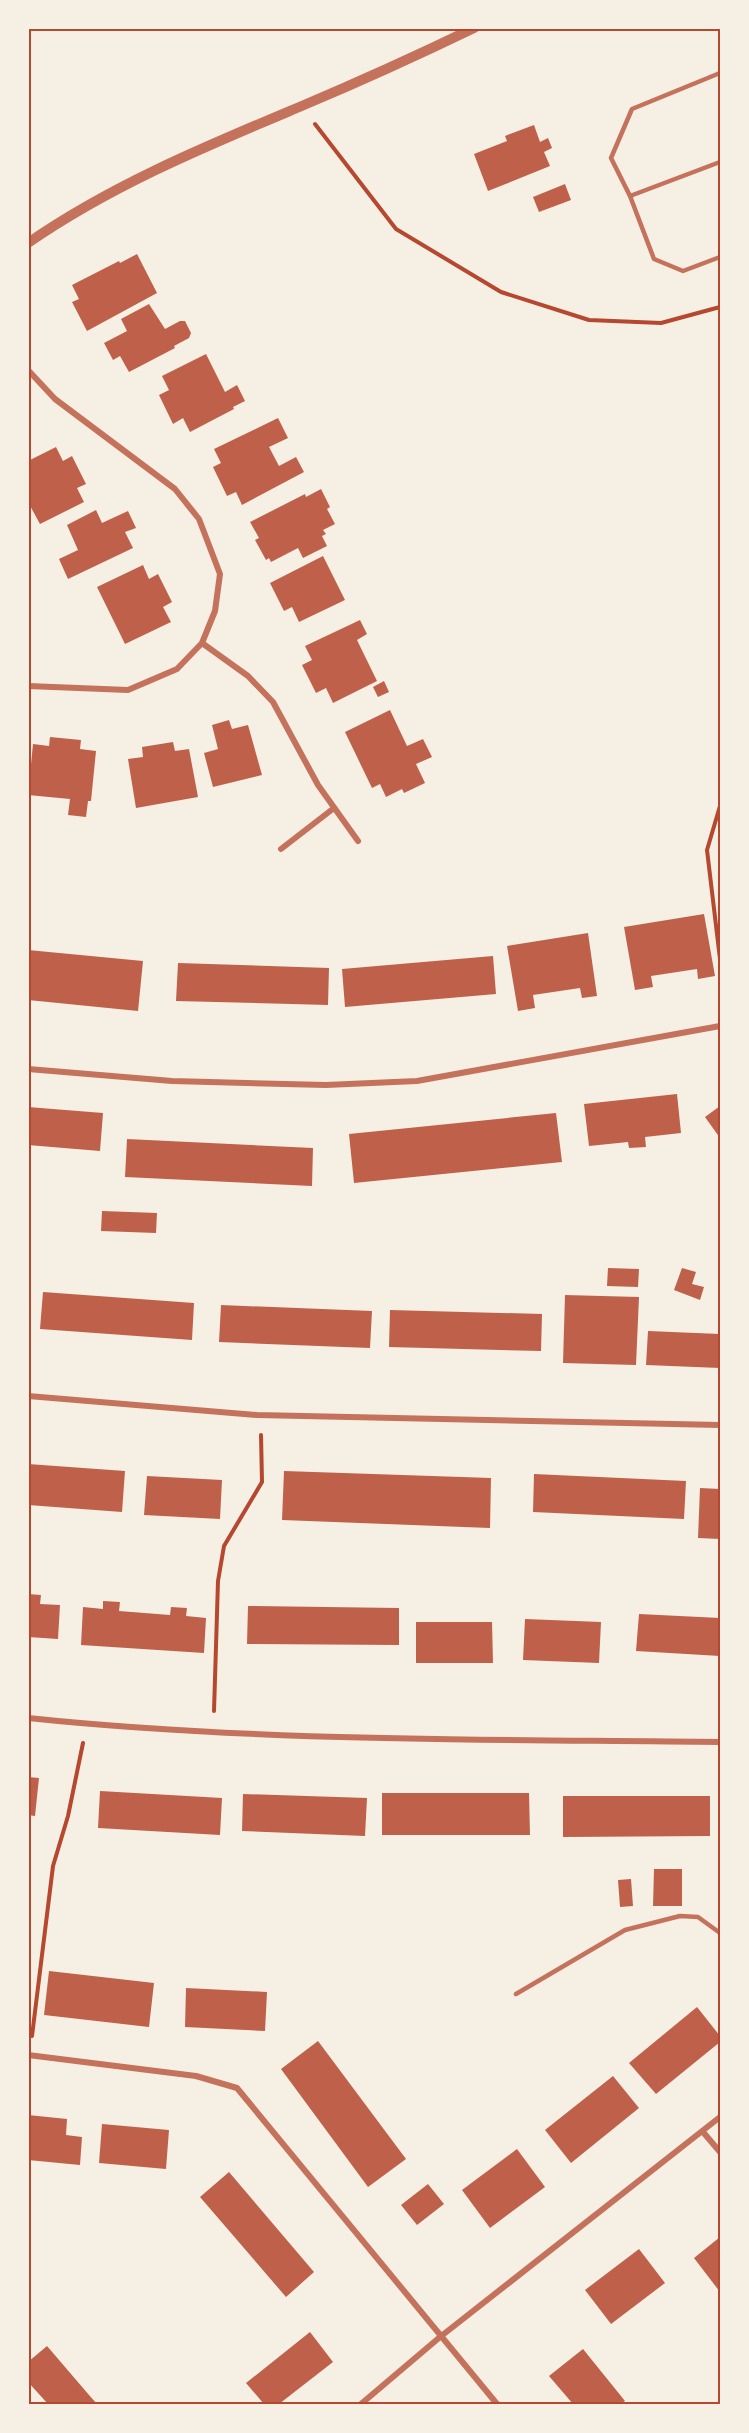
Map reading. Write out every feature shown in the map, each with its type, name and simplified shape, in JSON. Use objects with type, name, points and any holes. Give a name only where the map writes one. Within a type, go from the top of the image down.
[{"type":"street","points":[[28,243],[61,220],[183,156],[474,28]]},
{"type":"street","points":[[28,370],[55,399],[176,489],[199,519],[220,574],[215,611],[202,643],[177,669],[129,690],[28,687]]},
{"type":"street","points":[[202,643],[248,676],[273,702],[318,785],[358,841]]},
{"type":"street","points":[[281,849],[334,808]]},
{"type":"street","points":[[28,1069],[172,1081],[326,1085],[417,1081],[720,1026]]},
{"type":"street","points":[[28,1396],[261,1415],[720,1425]]},
{"type":"street","points":[[28,1718],[277,1736],[720,1742]]},
{"type":"street","points":[[29,2055],[196,2076],[237,2088],[497,2404]]},
{"type":"street","points":[[361,2404],[440,2337],[720,2117]]},
{"type":"street","points":[[703,2132],[720,2152]]},
{"type":"lane","points":[[720,73],[632,109],[611,158],[630,196],[654,260],[683,271],[720,257]]},
{"type":"lane","points":[[630,196],[720,162]]},
{"type":"lane","points":[[516,1994],[625,1930],[681,1916],[698,1917],[720,1933]]},
{"type":"path","points":[[301,106],[396,229],[501,292],[590,320],[661,323],[720,307]]},
{"type":"path","points":[[720,806],[707,850],[720,958]]},
{"type":"path","points":[[213,1732],[218,1581],[224,1546],[262,1482],[261,1415]]},
{"type":"path","points":[[29,2055],[53,1866],[68,1816],[87,1724]]},
{"type":"building","points":[[534,125],[540,142],[548,138],[552,148],[544,152],[550,166],[488,191],[474,154],[507,141],[505,136]]},
{"type":"building","points":[[565,184],[571,200],[539,212],[533,197]]},
{"type":"building","points":[[137,254],[157,293],[87,331],[72,302],[79,299],[72,285]]},
{"type":"building","points":[[149,304],[165,329],[180,321],[185,321],[191,333],[189,338],[174,346],[175,348],[129,372],[120,356],[113,360],[104,343],[127,331],[121,319]]},
{"type":"building","points":[[206,354],[225,392],[237,385],[245,401],[190,432],[183,418],[173,424],[159,395],[169,390],[162,376]]},
{"type":"building","points":[[278,418],[288,438],[269,447],[279,466],[296,457],[304,472],[242,505],[236,492],[227,496],[213,467],[221,463],[214,449]]},
{"type":"building","points":[[56,447],[63,461],[72,456],[86,484],[77,488],[84,502],[40,524],[28,502],[28,461]]},
{"type":"building","points":[[321,489],[330,507],[327,509],[335,524],[323,530],[326,534],[322,536],[327,546],[303,558],[298,548],[271,562],[269,558],[266,560],[255,540],[259,538],[250,522],[305,494],[306,497]]},
{"type":"building","points":[[96,510],[102,523],[128,511],[136,528],[125,532],[133,548],[68,579],[59,559],[78,550],[67,525]]},
{"type":"building","points":[[323,556],[345,600],[299,622],[292,607],[284,611],[270,583]]},
{"type":"building","points":[[143,565],[149,579],[158,574],[172,602],[163,607],[171,622],[125,644],[97,587]]},
{"type":"building","points":[[360,620],[367,634],[357,640],[377,681],[333,703],[326,688],[316,693],[302,665],[312,660],[305,646]]},
{"type":"building","points":[[384,681],[389,692],[378,697],[373,687]]},
{"type":"building","points":[[390,710],[407,746],[423,739],[432,757],[416,764],[425,783],[404,793],[402,789],[386,797],[380,784],[372,788],[345,732]]},
{"type":"building","points":[[229,720],[232,729],[248,725],[262,775],[213,787],[204,753],[218,749],[212,725]]},
{"type":"building","points":[[50,737],[81,740],[80,749],[96,751],[91,801],[88,801],[86,817],[68,815],[70,799],[28,795],[33,744],[49,746]]},
{"type":"building","points":[[173,742],[175,751],[189,749],[198,797],[136,808],[128,759],[143,757],[142,747]]},
{"type":"building","points":[[704,914],[715,976],[698,979],[697,969],[651,976],[653,987],[635,990],[624,927]]},
{"type":"building","points":[[588,933],[597,996],[582,998],[580,988],[533,995],[535,1008],[518,1011],[507,946]]},
{"type":"building","points":[[28,950],[143,961],[138,1011],[28,1000]]},
{"type":"building","points":[[493,956],[496,994],[345,1007],[342,969]]},
{"type":"building","points":[[178,963],[329,968],[328,1005],[176,1001]]},
{"type":"building","points":[[677,1094],[681,1133],[645,1137],[646,1147],[629,1148],[628,1142],[589,1146],[584,1104]]},
{"type":"building","points":[[720,1106],[720,1138],[705,1117]]},
{"type":"building","points":[[28,1107],[103,1113],[100,1151],[28,1145]]},
{"type":"building","points":[[556,1113],[562,1162],[354,1183],[349,1134]]},
{"type":"building","points":[[127,1139],[313,1148],[312,1186],[125,1177]]},
{"type":"building","points":[[102,1211],[157,1213],[156,1233],[101,1231]]},
{"type":"building","points":[[608,1268],[639,1269],[638,1287],[607,1286]]},
{"type":"building","points":[[682,1268],[696,1272],[692,1284],[704,1287],[700,1300],[674,1290]]},
{"type":"building","points":[[43,1292],[194,1303],[192,1340],[40,1329]]},
{"type":"building","points":[[565,1295],[639,1297],[636,1365],[563,1363]]},
{"type":"building","points":[[221,1305],[372,1311],[370,1348],[219,1342]]},
{"type":"building","points":[[390,1310],[542,1314],[541,1351],[389,1347]]},
{"type":"building","points":[[648,1331],[720,1334],[720,1368],[646,1365]]},
{"type":"building","points":[[28,1464],[125,1471],[122,1512],[28,1505]]},
{"type":"building","points":[[284,1471],[491,1478],[490,1528],[282,1520]]},
{"type":"building","points":[[534,1474],[686,1481],[684,1519],[533,1512]]},
{"type":"building","points":[[147,1476],[222,1480],[220,1519],[144,1515]]},
{"type":"building","points":[[700,1488],[720,1489],[720,1539],[698,1538]]},
{"type":"building","points":[[28,1594],[41,1595],[40,1604],[60,1605],[58,1639],[28,1637]]},
{"type":"building","points":[[103,1601],[120,1602],[119,1611],[170,1615],[171,1607],[187,1608],[186,1616],[206,1618],[204,1653],[81,1645],[83,1607],[103,1609]]},
{"type":"building","points":[[248,1606],[399,1608],[399,1645],[247,1644]]},
{"type":"building","points":[[639,1614],[720,1618],[720,1656],[636,1651]]},
{"type":"building","points":[[525,1619],[601,1622],[599,1663],[523,1660]]},
{"type":"building","points":[[416,1622],[492,1622],[493,1663],[416,1663]]},
{"type":"building","points":[[28,1777],[39,1778],[35,1816],[28,1815]]},
{"type":"building","points":[[100,1791],[222,1798],[220,1835],[98,1828]]},
{"type":"building","points":[[382,1793],[529,1793],[530,1835],[382,1835]]},
{"type":"building","points":[[243,1794],[367,1798],[365,1836],[242,1831]]},
{"type":"building","points":[[563,1796],[710,1796],[710,1836],[563,1837]]},
{"type":"building","points":[[654,1869],[682,1869],[682,1906],[653,1906]]},
{"type":"building","points":[[631,1879],[633,1906],[620,1907],[618,1880]]},
{"type":"building","points":[[49,1971],[154,1983],[149,2027],[44,2015]]},
{"type":"building","points":[[186,1988],[267,1992],[265,2031],[185,2027]]},
{"type":"building","points":[[697,2007],[720,2036],[720,2042],[656,2094],[629,2063]]},
{"type":"building","points":[[318,2041],[406,2159],[368,2187],[281,2069]]},
{"type":"building","points":[[613,2076],[639,2108],[571,2163],[545,2130]]},
{"type":"building","points":[[28,2115],[67,2119],[66,2135],[82,2137],[80,2165],[28,2160]]},
{"type":"building","points":[[102,2124],[169,2130],[166,2169],[99,2163]]},
{"type":"building","points":[[517,2149],[545,2187],[490,2228],[462,2190]]},
{"type":"building","points":[[229,2172],[314,2272],[286,2297],[200,2197]]},
{"type":"building","points":[[428,2184],[444,2204],[417,2225],[401,2205]]},
{"type":"building","points":[[720,2237],[720,2292],[694,2258]]},
{"type":"building","points":[[639,2249],[665,2283],[611,2324],[585,2290]]},
{"type":"building","points":[[310,2332],[333,2362],[279,2404],[264,2404],[246,2383]]},
{"type":"building","points":[[47,2346],[97,2404],[48,2404],[28,2382],[28,2362]]},
{"type":"building","points":[[583,2349],[625,2401],[620,2404],[573,2404],[549,2376]]}]
